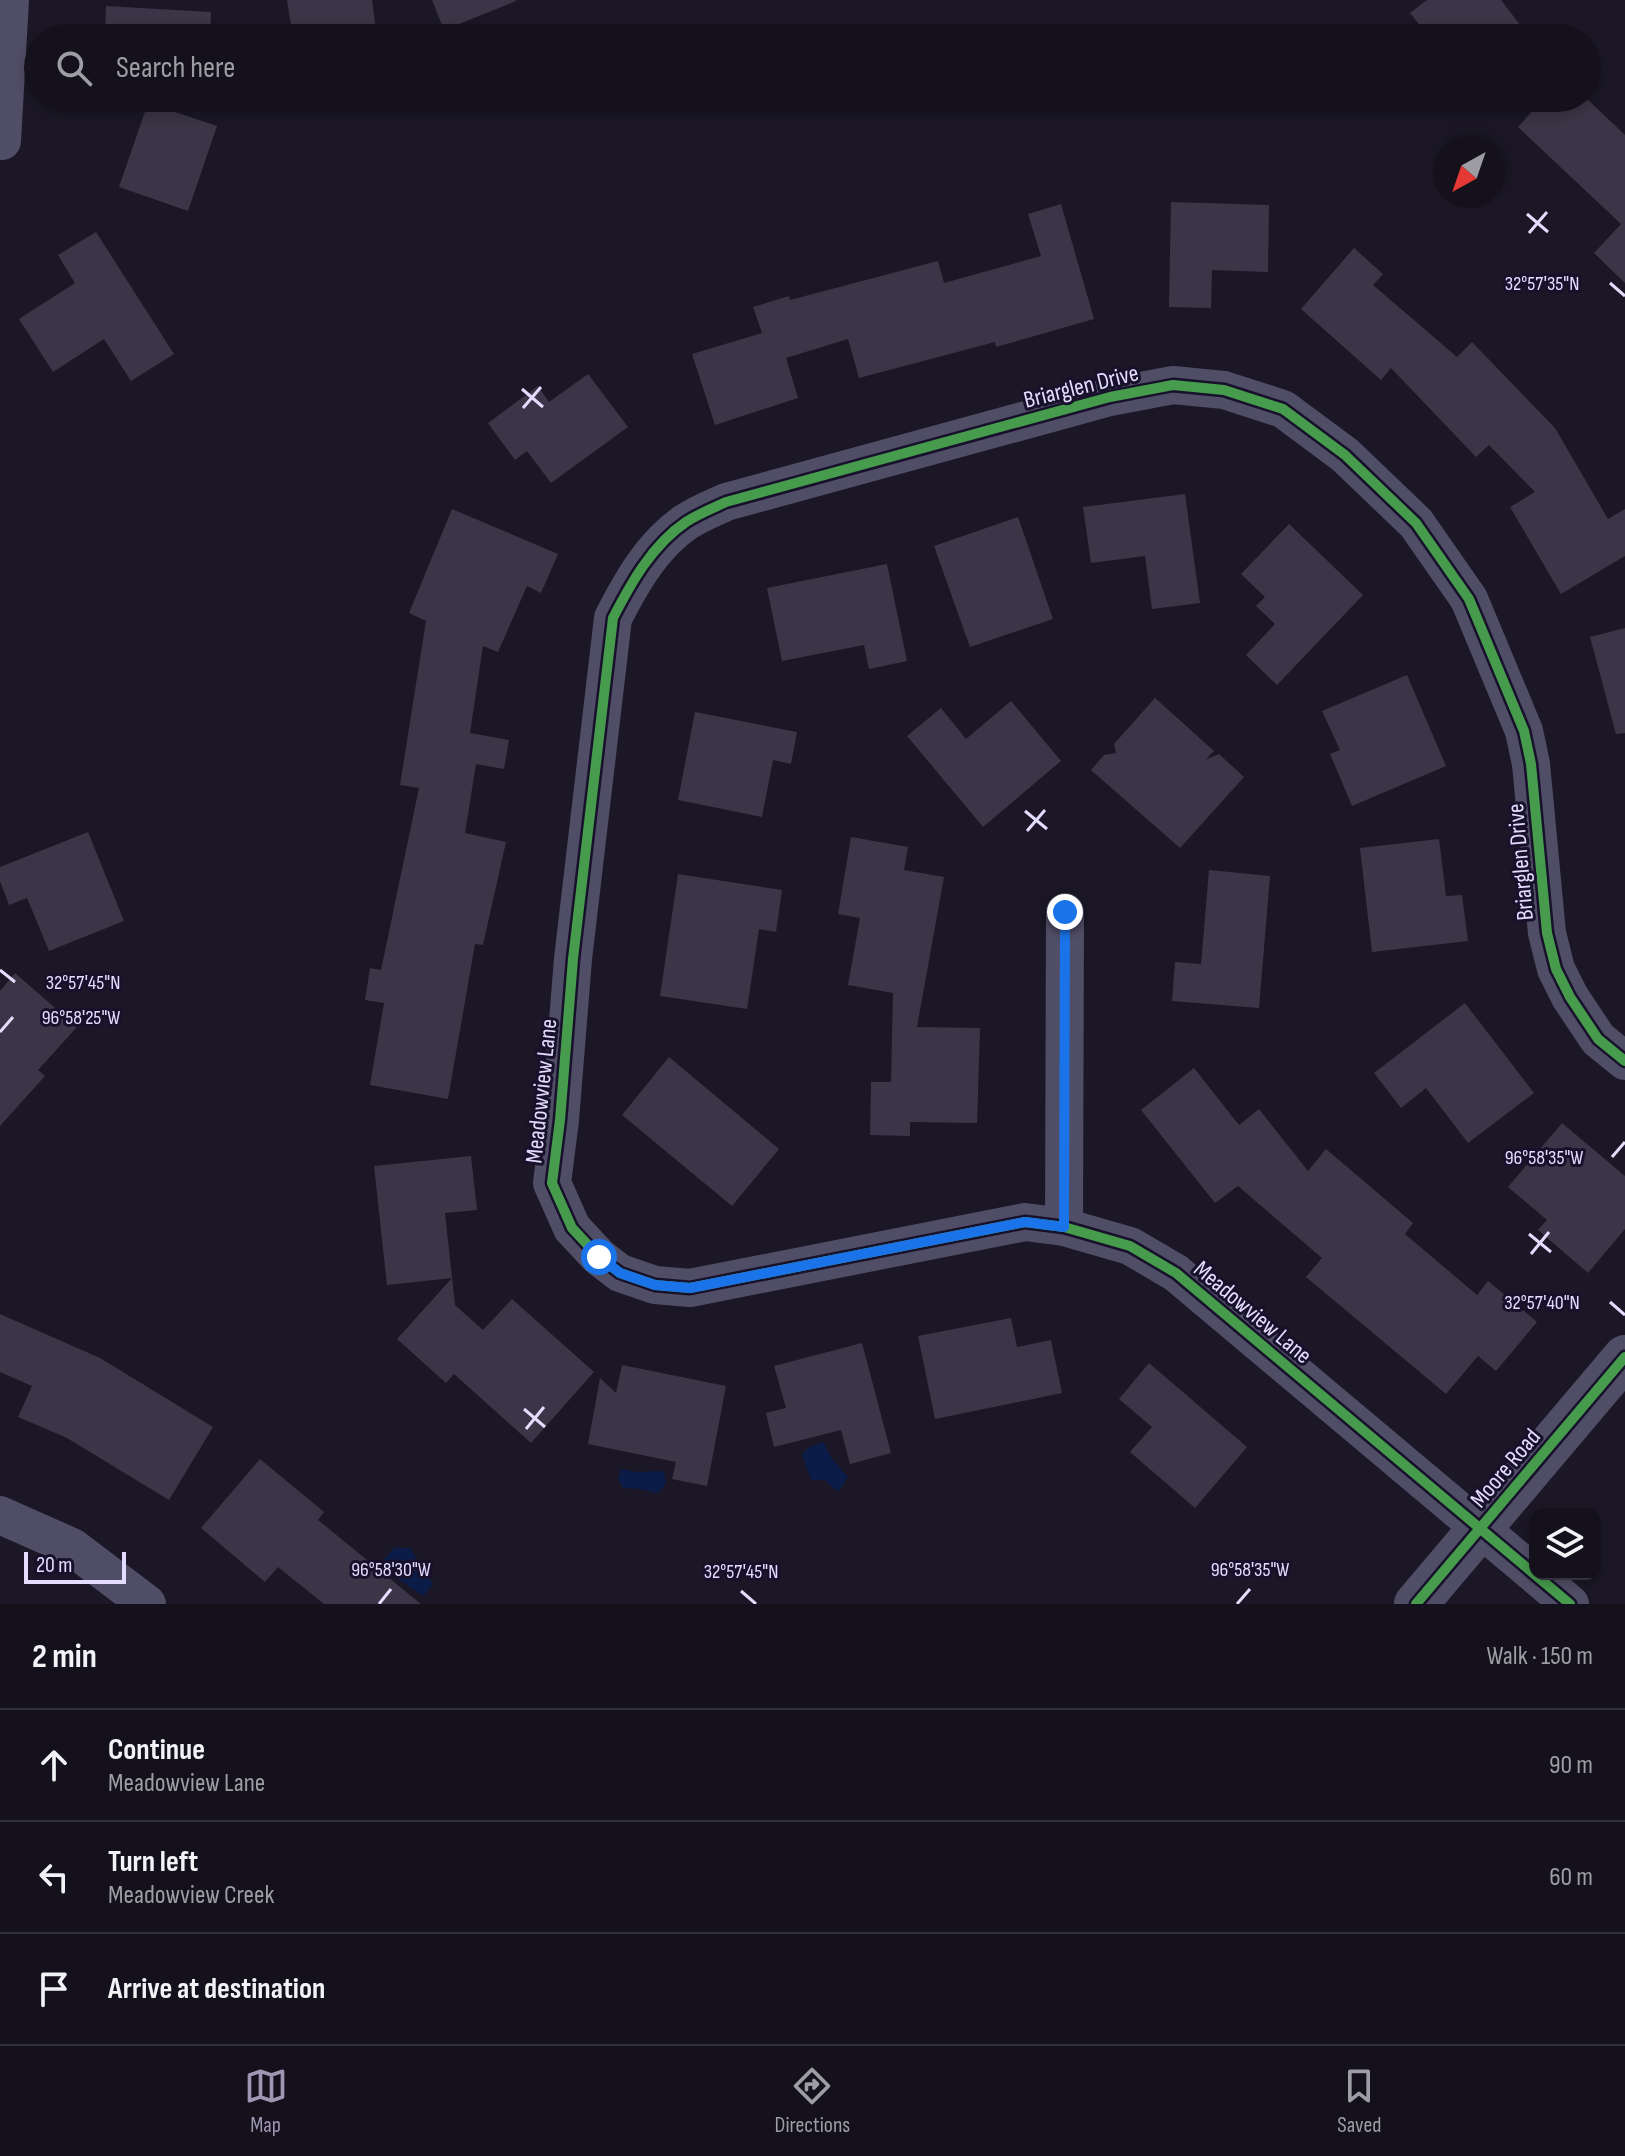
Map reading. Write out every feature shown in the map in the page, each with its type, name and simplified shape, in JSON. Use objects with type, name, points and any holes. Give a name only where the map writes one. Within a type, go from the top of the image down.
[{"type":"street","points":[[2,141],[10,0]]},
{"type":"street","name":"Briarglen Drive","points":[[613,618],[630,584],[661,543],[686,522],[726,502],[1110,397],[1173,385],[1224,390],[1283,409],[1345,455],[1416,523],[1469,599],[1524,731],[1531,764],[1547,933],[1556,969],[1570,997],[1598,1039],[1625,1061]]},
{"type":"street","name":"Meadowview Lane","points":[[613,618],[573,959],[552,1183],[572,1228],[599,1257],[620,1273],[655,1285],[690,1288],[1025,1222],[1064,1227],[1130,1246],[1176,1273],[1570,1604]]},
{"type":"street","points":[[1064,1227],[1065,912]]},
{"type":"street","name":"Moore Road","points":[[1416,1604],[1625,1357]]},
{"type":"street","points":[[0,1515],[72,1547],[147,1604]]},
{"type":"water","points":[[823,1442],[832,1459],[848,1477],[838,1492],[825,1480],[811,1480],[802,1455],[808,1448]]},
{"type":"water","points":[[621,1469],[664,1471],[666,1484],[658,1493],[623,1488],[618,1479]]},
{"type":"water","points":[[394,1548],[410,1548],[433,1584],[423,1596],[388,1572],[384,1560]]},
{"type":"building","points":[[287,0],[372,0],[375,24],[291,24]]},
{"type":"building","points":[[432,0],[516,0],[459,24],[442,24]]},
{"type":"building","points":[[1427,0],[1501,0],[1519,24],[1419,24],[1410,13]]},
{"type":"building","points":[[106,6],[211,12],[211,24],[105,24]]},
{"type":"building","points":[[145,112],[175,112],[217,126],[188,211],[119,187]]},
{"type":"building","points":[[1531,112],[1601,112],[1625,135],[1625,283],[1594,253],[1621,224],[1518,127]]},
{"type":"building","points":[[1171,202],[1269,205],[1268,272],[1212,270],[1211,308],[1169,307]]},
{"type":"building","points":[[1061,204],[1094,319],[996,347],[995,342],[859,378],[848,339],[786,358],[798,398],[715,425],[692,354],[762,333],[753,307],[938,261],[944,283],[1041,256],[1028,214]]},
{"type":"building","points":[[96,232],[174,354],[131,381],[104,339],[53,372],[19,319],[75,283],[58,255]]},
{"type":"building","points":[[1354,248],[1383,274],[1373,285],[1457,357],[1472,342],[1555,428],[1608,519],[1625,509],[1625,556],[1561,594],[1510,507],[1535,492],[1489,445],[1476,457],[1391,368],[1381,380],[1301,309]]},
{"type":"building","points":[[588,374],[628,427],[551,483],[527,451],[515,460],[488,423],[538,386],[549,402]]},
{"type":"building","points":[[1185,494],[1200,603],[1152,609],[1145,556],[1091,563],[1083,507]]},
{"type":"building","points":[[452,509],[558,554],[541,593],[527,586],[498,652],[483,646],[470,733],[509,740],[504,769],[476,764],[465,833],[506,842],[483,945],[475,944],[448,1099],[370,1085],[384,1003],[365,1000],[370,968],[381,970],[419,788],[400,785],[426,621],[409,613]]},
{"type":"building","points":[[1018,517],[1053,619],[970,647],[934,546]]},
{"type":"building","points":[[1289,524],[1363,595],[1277,685],[1246,655],[1275,624],[1256,606],[1265,597],[1241,574]]},
{"type":"building","points":[[887,564],[907,661],[869,669],[864,645],[782,661],[767,588]]},
{"type":"building","points":[[1625,628],[1625,733],[1616,734],[1590,637]]},
{"type":"building","points":[[1407,675],[1446,766],[1352,806],[1330,754],[1340,750],[1322,711]]},
{"type":"building","points":[[1155,698],[1214,751],[1205,760],[1219,754],[1244,777],[1180,848],[1091,770],[1104,755],[1116,753],[1114,744]]},
{"type":"building","points":[[1011,701],[1061,761],[983,827],[907,736],[941,708],[966,739]]},
{"type":"building","points":[[695,712],[797,732],[791,764],[773,760],[762,817],[678,800]]},
{"type":"building","points":[[88,832],[124,921],[49,951],[27,898],[9,905],[0,881],[0,867]]},
{"type":"building","points":[[851,837],[908,847],[904,870],[944,877],[917,1027],[980,1028],[977,1123],[910,1122],[910,1136],[870,1135],[871,1082],[891,1082],[893,993],[848,985],[860,918],[838,914]]},
{"type":"building","points":[[1439,839],[1446,896],[1462,895],[1468,941],[1372,952],[1360,848]]},
{"type":"building","points":[[1209,870],[1270,876],[1259,1008],[1172,1001],[1175,962],[1201,964]]},
{"type":"building","points":[[678,874],[782,890],[776,932],[759,929],[747,1009],[660,996]]},
{"type":"building","points":[[15,973],[77,1027],[38,1070],[45,1076],[0,1126],[0,991]]},
{"type":"building","points":[[1465,1003],[1534,1093],[1468,1143],[1426,1088],[1401,1108],[1374,1073]]},
{"type":"building","points":[[669,1057],[779,1149],[732,1206],[622,1115]]},
{"type":"building","points":[[1194,1068],[1239,1125],[1259,1109],[1308,1171],[1326,1149],[1413,1223],[1405,1234],[1477,1295],[1488,1281],[1537,1322],[1496,1371],[1478,1356],[1446,1394],[1306,1277],[1322,1258],[1238,1186],[1215,1203],[1141,1110]]},
{"type":"building","points":[[1562,1123],[1625,1176],[1625,1229],[1588,1273],[1538,1230],[1547,1220],[1508,1187]]},
{"type":"building","points":[[471,1156],[477,1210],[445,1213],[455,1305],[483,1330],[512,1299],[594,1372],[531,1443],[454,1374],[446,1383],[397,1339],[452,1278],[387,1285],[374,1166]]},
{"type":"building","points":[[0,1314],[100,1358],[213,1427],[169,1500],[67,1438],[18,1417],[32,1386],[0,1372]]},
{"type":"building","points":[[1011,1318],[1017,1347],[1051,1340],[1062,1393],[935,1419],[918,1336]]},
{"type":"building","points":[[862,1343],[891,1453],[850,1464],[841,1430],[774,1447],[766,1413],[786,1408],[774,1366]]},
{"type":"building","points":[[1149,1363],[1247,1447],[1195,1508],[1130,1452],[1152,1427],[1119,1399]]},
{"type":"building","points":[[622,1365],[726,1386],[707,1486],[672,1479],[676,1462],[588,1444],[600,1378],[616,1393]]},
{"type":"building","points":[[260,1459],[324,1512],[318,1520],[421,1604],[324,1604],[278,1567],[265,1582],[201,1528]]},
{"type":"cycle path","points":[[1570,1604],[1176,1273],[1130,1246],[1064,1227],[1025,1222],[690,1288],[655,1285],[620,1273],[599,1257],[572,1228],[552,1183],[573,959],[613,618],[635,578],[663,542],[686,522],[726,502],[1110,397],[1173,385],[1224,390],[1283,409],[1345,455],[1416,523],[1469,599],[1524,731],[1531,764],[1547,933],[1556,969],[1570,997],[1598,1039],[1625,1061]]},
{"type":"cycle path","points":[[1416,1604],[1625,1357]]},
{"type":"route","points":[[599,1257],[620,1273],[655,1285],[690,1288],[1025,1222],[1064,1227],[1065,912]]}]
